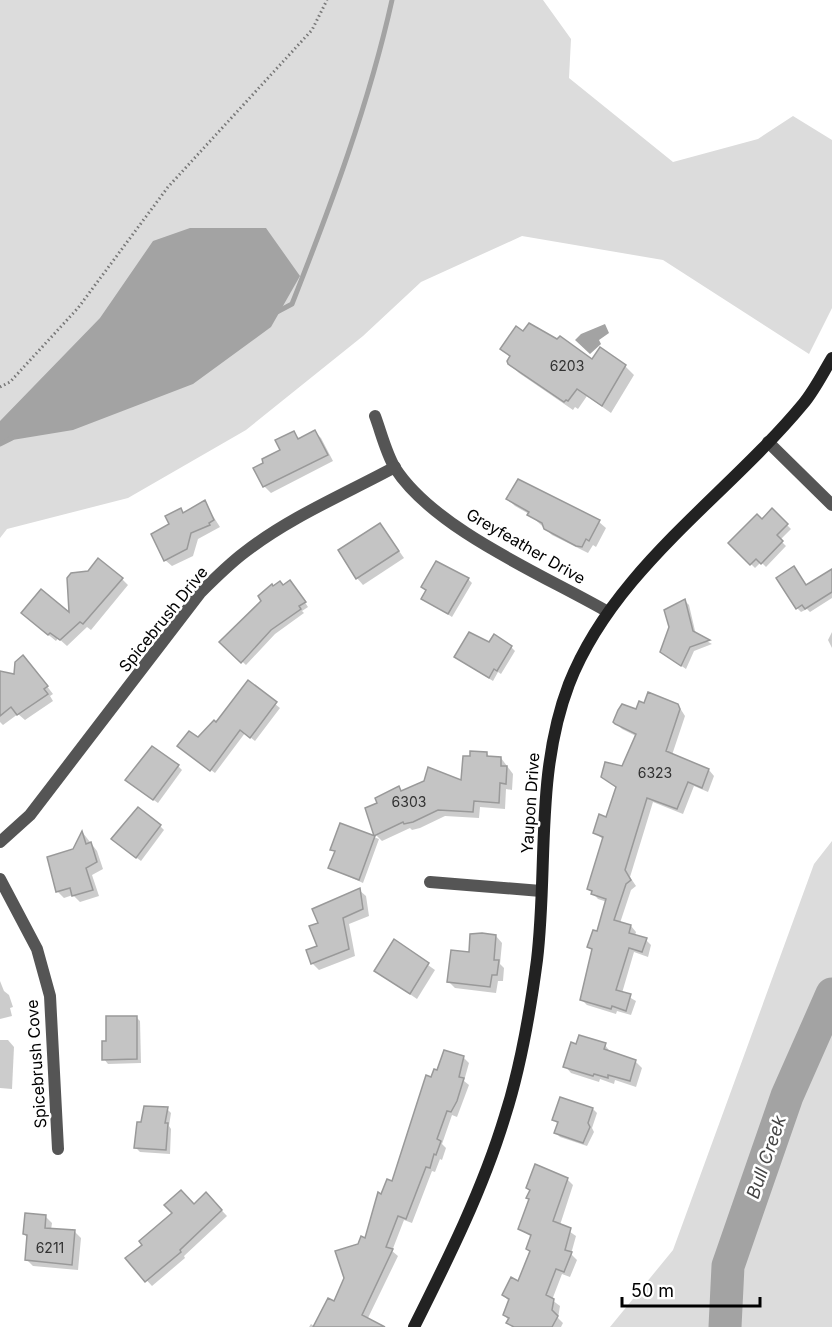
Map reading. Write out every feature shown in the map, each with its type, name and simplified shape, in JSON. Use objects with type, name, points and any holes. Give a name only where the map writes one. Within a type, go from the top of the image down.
[{"type":"street","name":"Yaupon Drive","points":[[414,1327],[480,1183],[505,1117],[520,1061],[537,960],[545,783],[554,728],[585,649],[608,612],[637,576],[804,403],[832,358]]},
{"type":"street","name":"Greyfeather Drive","points":[[375,416],[395,467],[428,504],[467,534],[608,612]]},
{"type":"street","points":[[768,442],[832,505]]},
{"type":"street","name":"Spicebrush Drive","points":[[0,842],[30,815],[200,593],[217,576],[244,552],[287,524],[395,467]]},
{"type":"street","name":"Spicebrush Cove","points":[[0,879],[37,949],[50,996],[58,1149]]},
{"type":"street","points":[[430,882],[541,891]]},
{"type":"path","points":[[0,387],[10,382],[78,308],[168,187],[312,30],[327,0]]},
{"type":"shaded area","points":[[0,0],[543,0],[571,39],[569,78],[673,162],[758,139],[793,116],[832,140],[832,308],[809,354],[663,260],[522,236],[421,282],[363,336],[246,430],[128,498],[7,529],[0,538]]},
{"type":"shaded area","points":[[190,228],[266,228],[300,276],[271,327],[193,384],[73,430],[0,442],[0,421],[100,318],[153,241]]},
{"type":"shaded area","points":[[605,324],[609,333],[599,340],[601,344],[590,354],[575,340],[581,334]]},
{"type":"shaded area","points":[[832,841],[832,1327],[610,1327],[673,1250],[814,864]]},
{"type":"building","points":[[529,323],[557,339],[560,336],[592,359],[600,347],[626,365],[602,406],[577,389],[568,401],[564,402],[508,364],[510,356],[500,349],[516,326],[523,331]]},
{"type":"building","points":[[315,430],[328,455],[263,487],[253,468],[263,463],[262,459],[280,450],[275,440],[294,431],[298,439]]},
{"type":"building","points":[[518,479],[600,520],[589,541],[586,539],[582,547],[576,546],[544,529],[542,523],[527,515],[529,512],[506,499]]},
{"type":"building","points":[[205,500],[214,520],[209,523],[210,525],[191,533],[187,549],[164,561],[151,534],[169,524],[165,516],[181,508],[183,513]]},
{"type":"building","points":[[772,508],[788,524],[777,535],[783,541],[761,564],[756,559],[750,565],[728,543],[757,514],[762,519]]},
{"type":"building","points":[[380,523],[399,551],[356,579],[338,550]]},
{"type":"building","points":[[98,558],[123,578],[83,624],[80,622],[60,640],[50,633],[48,635],[21,613],[41,589],[69,612],[67,578],[71,573],[88,571]]},
{"type":"building","points":[[436,561],[469,578],[448,614],[421,599],[426,590],[421,587]]},
{"type":"building","points":[[794,566],[806,585],[832,569],[832,592],[805,609],[802,605],[796,609],[776,578]]},
{"type":"building","points":[[290,580],[306,602],[299,606],[301,609],[271,630],[241,663],[219,642],[261,601],[258,596],[272,584],[273,586],[280,581],[283,585]]},
{"type":"building","points":[[685,599],[693,631],[710,640],[690,647],[681,666],[660,652],[669,627],[664,610]]},
{"type":"building","points":[[469,632],[489,642],[494,634],[512,646],[497,671],[494,669],[489,678],[454,657]]},
{"type":"building","points":[[23,655],[48,686],[44,689],[48,694],[17,715],[11,707],[0,716],[0,671],[14,674],[15,662]]},
{"type":"building","points":[[248,680],[277,702],[250,738],[240,730],[210,771],[177,746],[189,731],[198,737],[214,720],[216,722]]},
{"type":"building","points":[[648,692],[678,704],[680,709],[666,751],[709,769],[702,788],[688,782],[677,809],[647,798],[625,870],[631,880],[626,884],[614,920],[631,925],[629,933],[647,938],[642,952],[629,948],[616,990],[631,994],[626,1011],[580,1000],[592,949],[587,947],[593,930],[597,931],[606,899],[591,894],[592,891],[587,889],[603,837],[593,833],[599,814],[606,817],[616,787],[601,777],[605,762],[622,766],[636,734],[613,722],[622,704],[636,709],[639,701],[644,703]]},
{"type":"building","points":[[152,746],[179,765],[153,800],[125,780]]},
{"type":"building","points":[[470,751],[487,752],[487,756],[501,757],[501,766],[507,766],[506,784],[500,783],[499,803],[474,801],[473,812],[438,810],[413,822],[404,824],[403,822],[374,836],[365,808],[377,803],[375,798],[399,786],[401,791],[424,781],[428,767],[461,780],[463,756],[470,756]]},
{"type":"building","points":[[138,807],[161,825],[136,858],[111,839]]},
{"type":"building","points":[[340,823],[375,836],[359,880],[328,868],[335,851],[330,850]]},
{"type":"building","points":[[82,831],[86,844],[91,842],[97,862],[86,868],[93,890],[72,896],[70,888],[56,892],[47,857],[73,849]]},
{"type":"building","points":[[360,888],[363,909],[343,918],[349,949],[311,964],[306,950],[317,946],[309,926],[318,923],[312,909]]},
{"type":"building","points":[[470,934],[496,935],[494,960],[499,960],[497,975],[492,975],[490,987],[447,982],[451,950],[469,952]]},
{"type":"building","points":[[394,939],[429,963],[410,994],[374,971]]},
{"type":"building","points":[[106,1016],[137,1016],[137,1059],[102,1060],[102,1041],[106,1041]]},
{"type":"building","points":[[579,1035],[606,1043],[604,1049],[636,1060],[630,1081],[608,1075],[608,1078],[594,1074],[593,1076],[563,1067],[571,1042],[576,1044]]},
{"type":"building","points":[[444,1050],[464,1056],[459,1077],[464,1078],[457,1101],[451,1112],[447,1111],[437,1139],[441,1141],[436,1155],[434,1154],[430,1168],[426,1167],[406,1219],[398,1216],[386,1247],[393,1249],[362,1315],[385,1327],[313,1327],[328,1298],[334,1301],[344,1278],[335,1251],[358,1244],[361,1236],[365,1238],[378,1192],[381,1194],[387,1179],[392,1181],[426,1075],[431,1077],[434,1069],[437,1070]]},
{"type":"building","points":[[560,1097],[593,1108],[588,1123],[590,1127],[583,1143],[554,1133],[558,1122],[552,1120]]},
{"type":"building","points":[[144,1106],[168,1107],[165,1123],[168,1123],[166,1150],[134,1148],[137,1122],[141,1122]]},
{"type":"building","points":[[535,1164],[568,1178],[553,1221],[571,1228],[565,1250],[572,1252],[564,1272],[556,1269],[546,1295],[554,1299],[552,1310],[558,1316],[552,1327],[514,1327],[506,1323],[509,1318],[503,1315],[509,1299],[502,1295],[511,1277],[518,1281],[530,1251],[526,1249],[531,1235],[518,1229],[529,1199],[526,1198],[530,1190],[526,1188]]},
{"type":"building","points":[[181,1190],[194,1204],[206,1192],[222,1210],[180,1250],[181,1252],[145,1282],[125,1258],[142,1245],[139,1241],[172,1213],[164,1205]]},
{"type":"building","points":[[25,1213],[46,1215],[45,1228],[75,1230],[72,1265],[25,1260],[27,1235],[23,1234]]},
{"type":"waterway","points":[[275,313],[292,304],[321,229],[361,116],[392,0]]},
{"type":"waterway","points":[[0,444],[12,438]]},
{"type":"waterway","name":"Bull Creek","points":[[725,1327],[728,1266],[787,1096],[832,994]]}]
